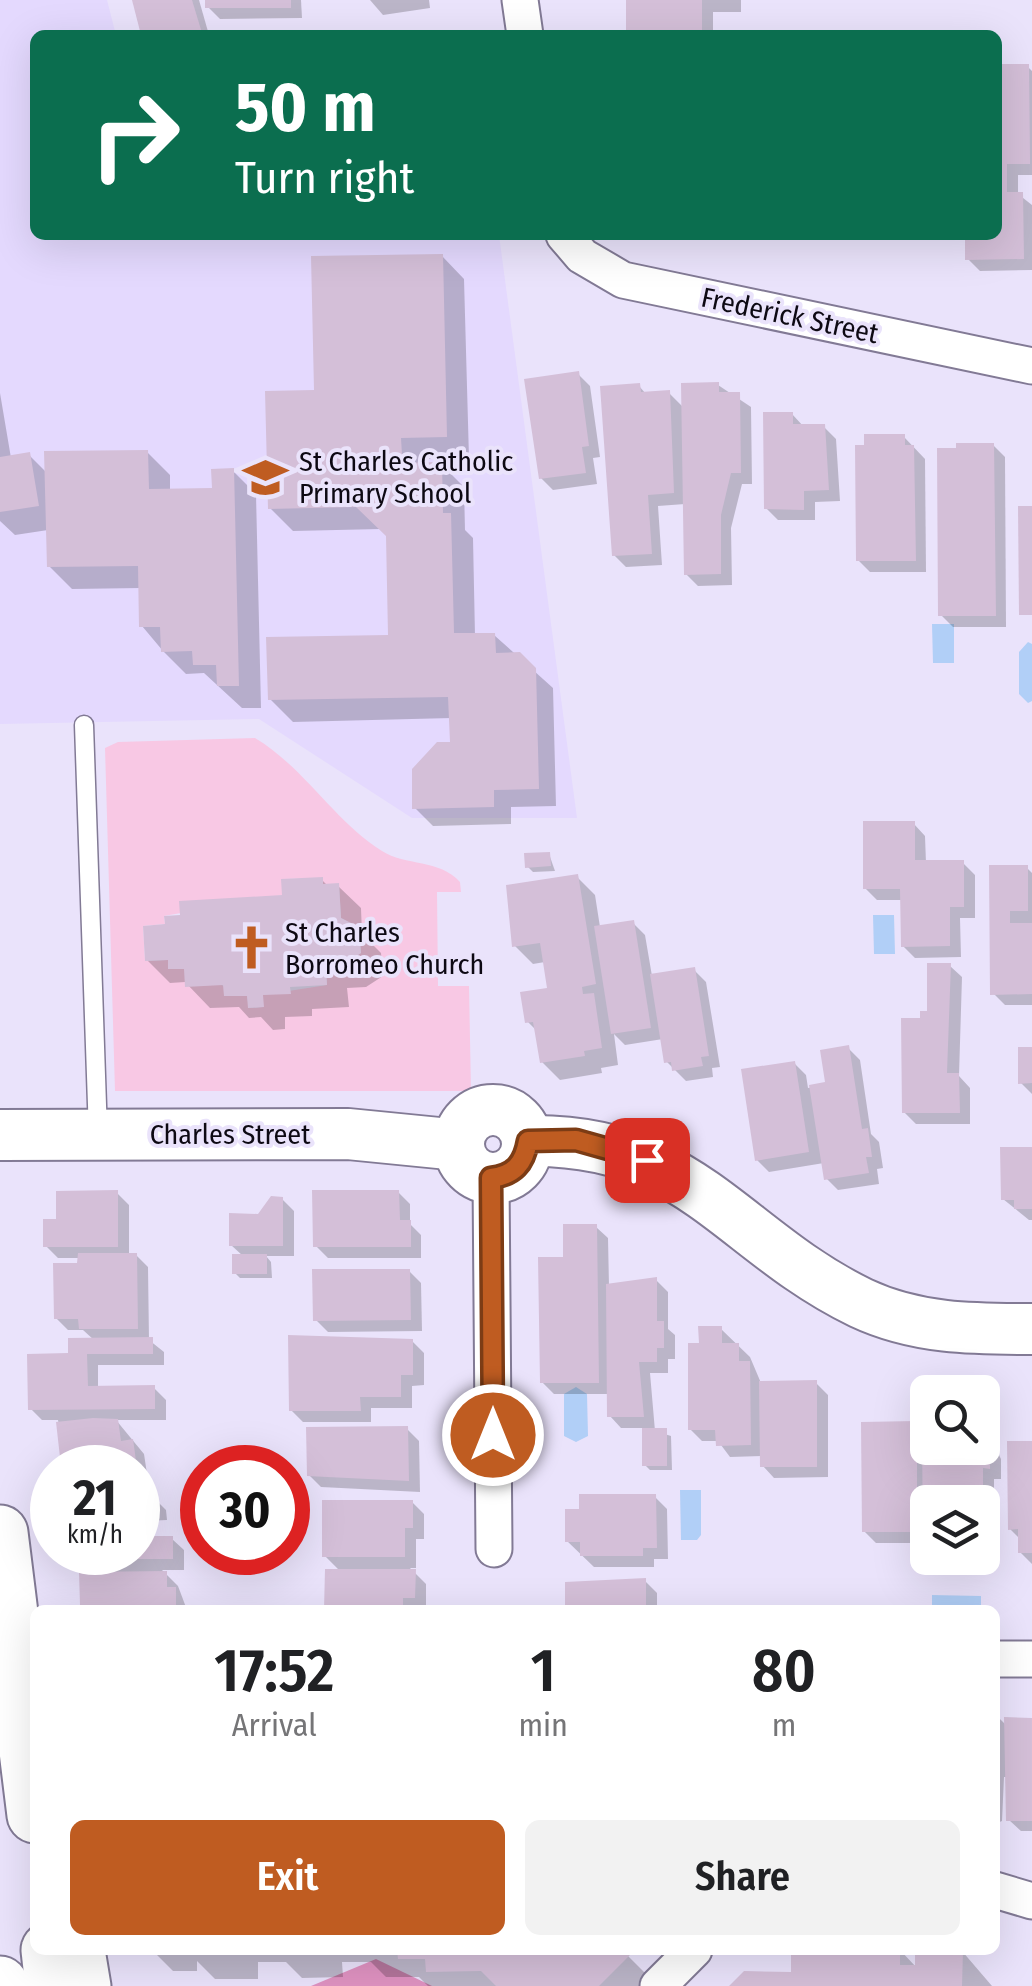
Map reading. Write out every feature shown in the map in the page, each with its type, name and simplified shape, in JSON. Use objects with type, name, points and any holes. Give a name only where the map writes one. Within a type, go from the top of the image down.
[{"type":"highway","points":[[0,1533],[30,1774]]},
{"type":"highway","points":[[50,1955],[53,1986]]},
{"type":"street","points":[[520,0],[524,30]]},
{"type":"street","name":"Frederick Street","points":[[568,240],[582,256],[623,280],[1032,366]]},
{"type":"street","points":[[494,1549],[475,1162],[460,1134],[474,1115],[495,1110],[520,1123],[528,1141],[576,1140],[647,1160],[690,1184],[835,1290],[894,1316],[962,1329],[1032,1329]]},
{"type":"street","name":"Charles Street","points":[[0,1135],[348,1134],[475,1162]]},
{"type":"street","points":[[1000,1659],[1032,1659]]},
{"type":"street","points":[[1000,1891],[1032,1901]]},
{"type":"street","points":[[89,1955],[93,1986]]},
{"type":"lane","points":[[84,725],[98,1134]]},
{"type":"shaded area","name":"St Charles Catholic Primary School","points":[[0,0],[107,0],[115,30],[30,30],[30,240],[500,240],[577,818],[412,818],[259,719],[0,724]]},
{"type":"shaded area","points":[[255,738],[289,764],[349,825],[382,851],[433,866],[460,882],[461,892],[437,892],[438,986],[469,986],[471,1091],[115,1091],[105,748],[118,742]],"holes":[[[323,878],[323,884],[339,884],[341,918],[359,927],[361,953],[343,965],[326,966],[327,985],[263,995],[263,1007],[249,1008],[247,996],[184,969],[169,969],[168,960],[145,961],[143,926],[165,924],[164,916],[282,895],[282,879]]]},
{"type":"shaded area","points":[[376,1959],[432,1986],[311,1986]]},
{"type":"water","points":[[932,624],[954,624],[954,663],[933,663]]},
{"type":"water","points":[[1028,642],[1032,644],[1032,701],[1028,703],[1019,694],[1019,652]]},
{"type":"water","points":[[873,915],[894,915],[895,954],[874,954]]},
{"type":"water","points":[[576,1387],[587,1394],[588,1436],[576,1442],[564,1436],[564,1394]]},
{"type":"water","points":[[680,1490],[701,1490],[701,1535],[697,1540],[681,1540]]},
{"type":"water","points":[[932,1595],[981,1596],[981,1605],[932,1605]]},
{"type":"building","points":[[132,0],[192,0],[201,30],[140,30]]},
{"type":"building","points":[[205,0],[291,0],[291,8],[205,8]]},
{"type":"building","points":[[626,0],[702,0],[702,30],[626,30]]},
{"type":"building","points":[[1002,64],[1029,64],[1030,164],[1007,164],[1007,192],[1023,192],[1024,259],[965,260],[965,240],[1002,240]]},
{"type":"building","points":[[443,254],[447,437],[401,438],[402,455],[384,456],[385,463],[442,462],[443,513],[451,513],[454,633],[495,633],[496,653],[520,652],[536,668],[539,789],[494,790],[494,807],[412,809],[412,769],[437,742],[450,742],[448,697],[268,700],[266,637],[388,635],[386,536],[356,507],[268,509],[265,391],[314,390],[311,256]]},
{"type":"building","points":[[579,371],[589,446],[582,447],[586,473],[539,479],[524,379]]},
{"type":"building","points":[[719,382],[719,392],[740,392],[741,473],[731,473],[721,515],[721,574],[684,575],[681,383]]},
{"type":"building","points":[[640,383],[641,392],[670,390],[674,493],[648,495],[652,554],[612,556],[600,386]]},
{"type":"building","points":[[763,412],[793,412],[793,424],[825,424],[829,490],[804,491],[804,510],[764,509]]},
{"type":"building","points":[[864,434],[905,434],[905,445],[914,445],[916,561],[856,561],[855,445],[864,445]]},
{"type":"building","points":[[956,443],[994,443],[996,616],[938,616],[937,448],[956,448]]},
{"type":"building","points":[[148,450],[149,489],[212,488],[211,469],[234,468],[239,686],[217,686],[216,665],[193,665],[192,651],[161,652],[160,627],[139,627],[138,566],[47,567],[44,451]]},
{"type":"building","points":[[30,452],[39,506],[0,512],[0,457]]},
{"type":"building","points":[[1018,506],[1032,506],[1032,615],[1019,615]]},
{"type":"building","points":[[863,821],[915,821],[915,860],[964,860],[964,907],[950,907],[950,946],[901,947],[900,889],[863,889]]},
{"type":"building","points":[[550,852],[551,866],[525,868],[524,853]]},
{"type":"building","points":[[989,865],[1028,865],[1028,911],[1010,911],[1010,923],[1032,923],[1032,994],[990,995]]},
{"type":"building","points":[[578,874],[596,984],[582,987],[583,994],[594,993],[602,1048],[584,1051],[585,1056],[540,1063],[533,1022],[525,1023],[520,992],[547,988],[540,943],[512,947],[506,885]]},
{"type":"building","name":"St Charles Borromeo Church","points":[[323,877],[323,884],[339,883],[341,918],[359,927],[361,953],[343,965],[326,966],[327,985],[290,987],[291,994],[263,995],[264,1007],[248,1008],[247,996],[224,996],[223,985],[185,987],[184,969],[168,969],[168,960],[145,961],[143,926],[165,924],[164,916],[180,915],[179,901],[282,895],[281,879]]},
{"type":"building","points":[[634,920],[651,1028],[611,1034],[594,926]]},
{"type":"building","points":[[927,963],[951,963],[947,1073],[959,1073],[960,1113],[902,1113],[901,1018],[920,1018],[920,1011],[927,1011]]},
{"type":"building","points":[[695,967],[709,1056],[701,1057],[703,1066],[672,1071],[671,1062],[664,1063],[650,974]]},
{"type":"building","points":[[849,1045],[862,1129],[868,1128],[872,1157],[866,1157],[869,1173],[824,1180],[809,1085],[825,1082],[820,1050]]},
{"type":"building","points":[[1018,1047],[1032,1047],[1032,1083],[1018,1084]]},
{"type":"building","points":[[795,1061],[809,1152],[755,1161],[741,1069]]},
{"type":"building","points":[[1000,1147],[1032,1147],[1032,1209],[1014,1209],[1014,1200],[1001,1200]]},
{"type":"building","points":[[118,1190],[118,1247],[43,1247],[43,1219],[56,1219],[56,1191]]},
{"type":"building","points":[[312,1190],[399,1190],[400,1220],[411,1220],[411,1247],[313,1247]]},
{"type":"building","points":[[271,1196],[283,1197],[283,1246],[229,1246],[229,1213],[258,1214]]},
{"type":"building","points":[[563,1224],[597,1224],[599,1383],[540,1383],[538,1257],[563,1257]]},
{"type":"building","points":[[78,1253],[137,1253],[138,1329],[79,1329],[78,1319],[54,1319],[53,1263],[77,1263]]},
{"type":"building","points":[[232,1254],[267,1254],[267,1274],[232,1274]]},
{"type":"building","points":[[312,1269],[410,1269],[411,1320],[313,1321]]},
{"type":"building","points":[[657,1277],[657,1321],[664,1321],[664,1348],[657,1348],[657,1362],[639,1362],[644,1417],[607,1417],[606,1284]]},
{"type":"building","points":[[698,1326],[722,1326],[722,1343],[739,1343],[739,1361],[750,1361],[751,1445],[716,1446],[715,1430],[688,1430],[688,1343],[699,1343]]},
{"type":"building","points":[[288,1335],[413,1339],[413,1375],[401,1375],[401,1397],[360,1397],[361,1411],[289,1411]]},
{"type":"building","points":[[153,1337],[153,1354],[87,1354],[88,1386],[155,1385],[155,1409],[28,1410],[27,1354],[68,1353],[68,1338]]},
{"type":"building","points":[[817,1380],[817,1467],[760,1467],[759,1381]]},
{"type":"building","points":[[118,1419],[121,1441],[133,1439],[134,1445],[59,1445],[56,1422]]},
{"type":"building","points":[[910,1421],[910,1465],[917,1465],[917,1485],[910,1485],[910,1532],[862,1532],[861,1422]]},
{"type":"building","points":[[408,1426],[409,1481],[310,1476],[306,1427]]},
{"type":"building","points":[[642,1428],[667,1428],[667,1466],[642,1466]]},
{"type":"building","points":[[1007,1441],[1032,1441],[1032,1553],[1018,1553],[1018,1529],[1008,1530]]},
{"type":"building","points":[[922,1465],[990,1465],[990,1469],[983,1468],[983,1485],[922,1485]]},
{"type":"building","points":[[579,1494],[656,1494],[657,1548],[643,1548],[643,1556],[580,1556],[580,1542],[565,1542],[565,1509],[579,1509]]},
{"type":"building","points":[[322,1500],[413,1500],[413,1528],[405,1528],[405,1557],[322,1557]]},
{"type":"building","points":[[160,1536],[173,1536],[173,1559],[160,1559]]},
{"type":"building","points":[[325,1569],[416,1569],[415,1598],[403,1598],[403,1605],[324,1605]]},
{"type":"building","points":[[160,1571],[167,1571],[167,1587],[176,1587],[176,1605],[80,1605],[79,1575],[160,1575]]},
{"type":"building","points":[[646,1578],[646,1605],[565,1605],[565,1582]]},
{"type":"building","points":[[1004,1717],[1032,1718],[1032,1821],[1006,1821]]},
{"type":"building","points":[[398,1955],[630,1955],[599,1986],[496,1986],[481,1971],[426,1972],[425,1959],[398,1959]]},
{"type":"building","points":[[791,1955],[900,1955],[900,1965],[915,1965],[915,1955],[963,1955],[962,1986],[729,1986],[744,1971],[791,1972]]},
{"type":"place","name":"St Charles Catholic Primary School","points":[[266,477]]},
{"type":"place","name":"St Charles Borromeo Church","points":[[252,948]]},
{"type":"route","points":[[493,1435],[491,1178],[513,1172],[522,1164],[528,1141],[576,1140],[647,1160]]}]
